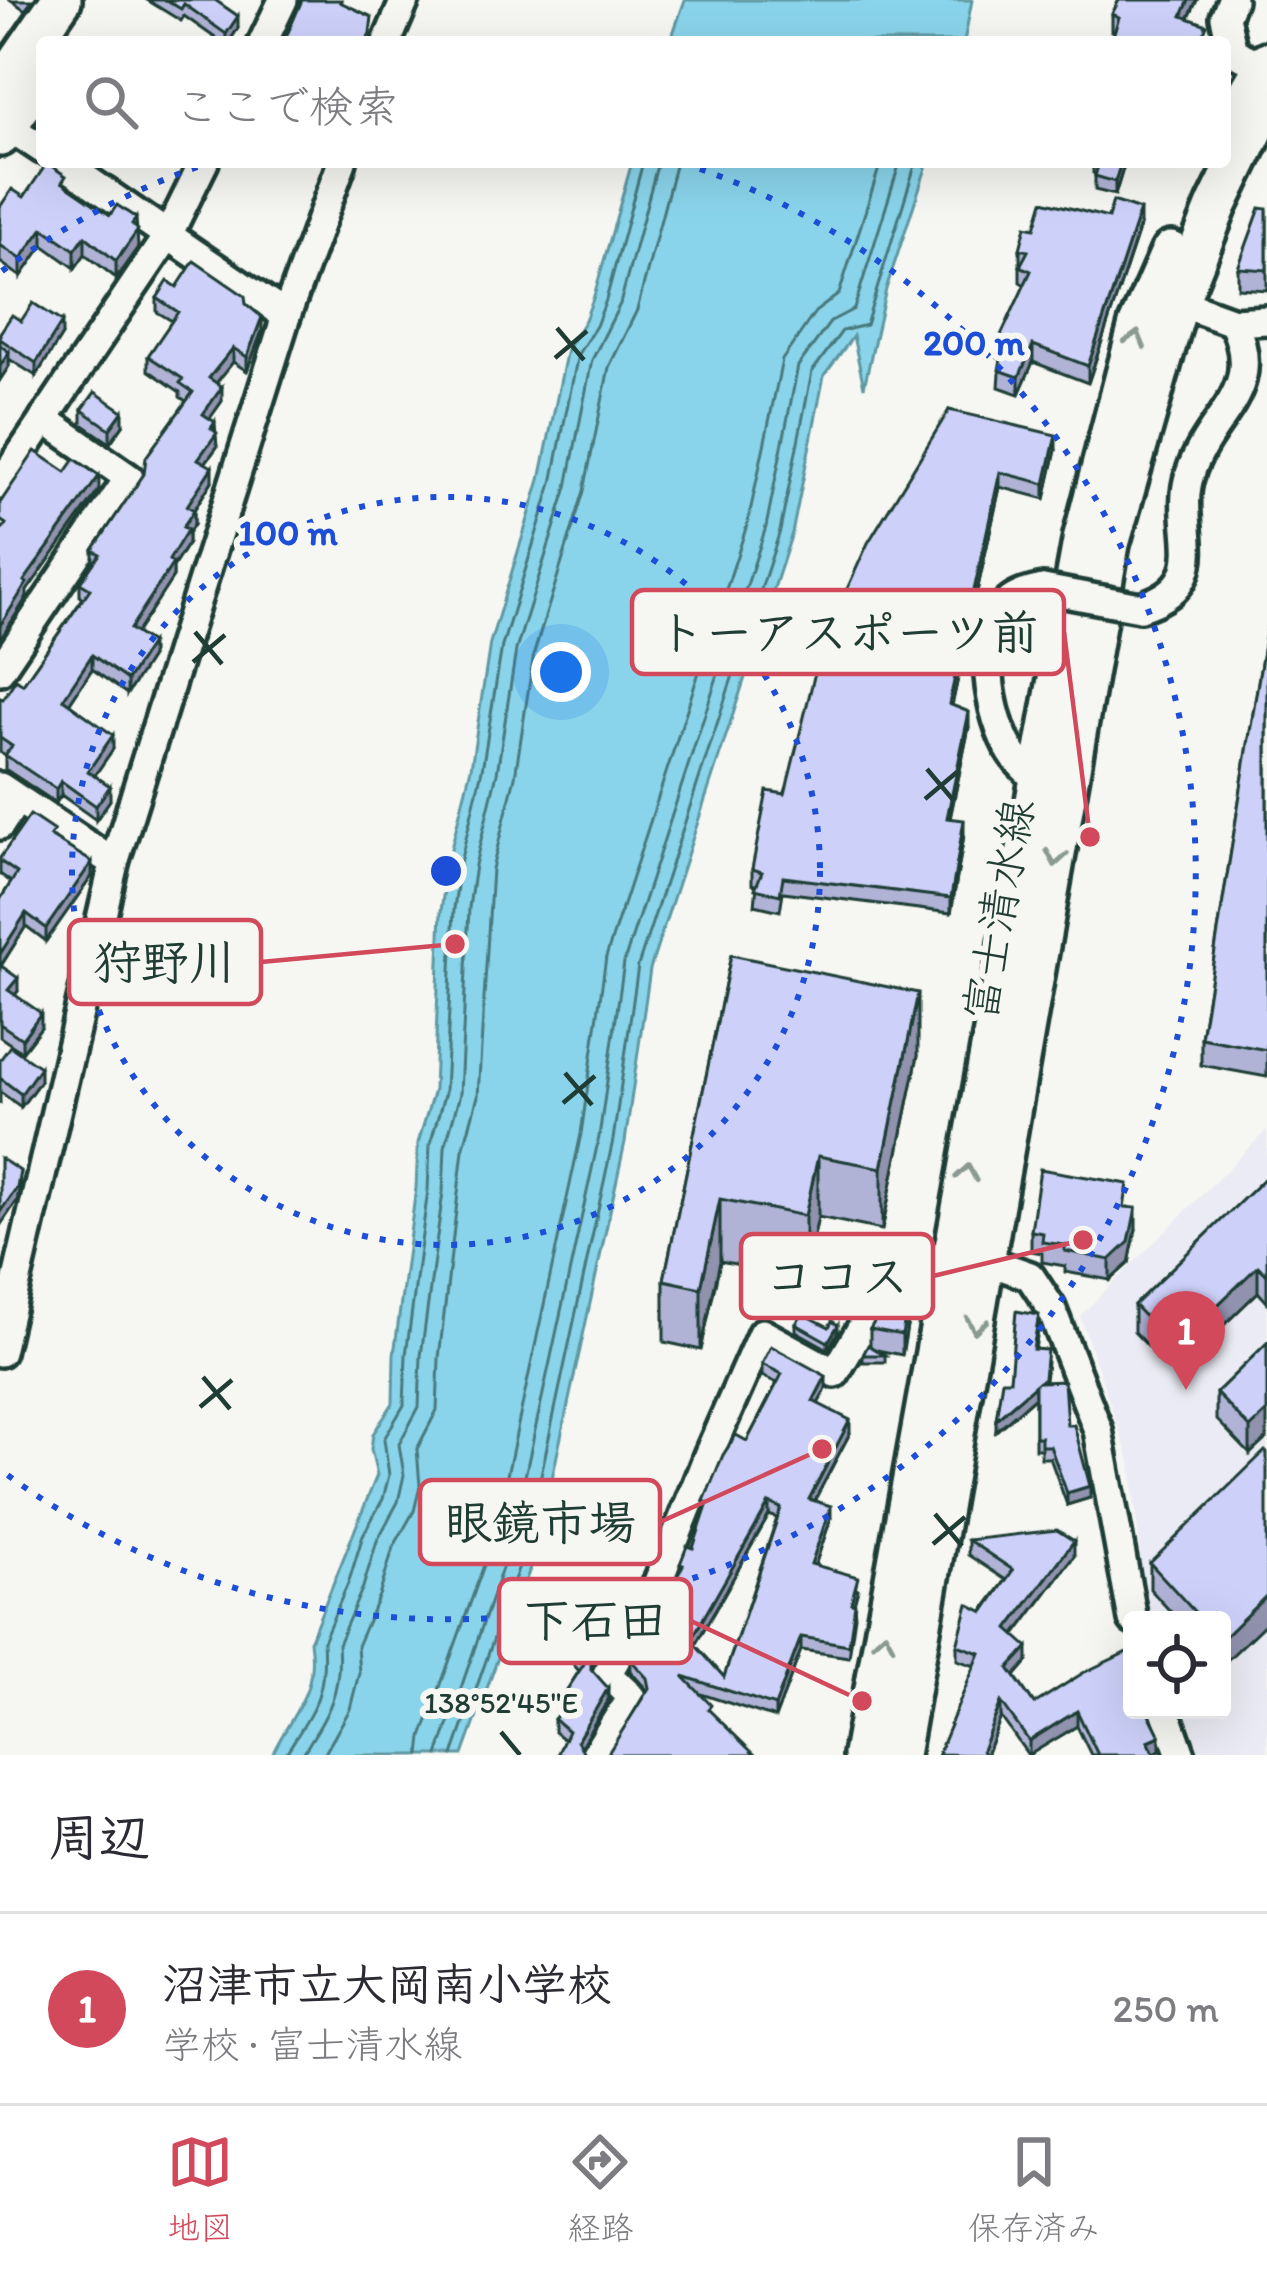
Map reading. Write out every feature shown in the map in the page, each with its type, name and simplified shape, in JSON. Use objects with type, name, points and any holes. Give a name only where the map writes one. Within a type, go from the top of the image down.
[{"type":"main road","points":[[43,36],[61,0]]},
{"type":"main road","points":[[68,36],[92,0]]},
{"type":"main road","points":[[2,118],[36,50]]},
{"type":"main road","points":[[1231,126],[1266,75]]},
{"type":"main road","name":"富士清水線","points":[[1231,166],[1266,75]]},
{"type":"main road","points":[[2,118],[36,81]]},
{"type":"main road","name":"富士清水線","points":[[898,1755],[1037,781],[1084,536],[1139,325],[1207,168]]},
{"type":"main road","name":"富士清水線","points":[[863,1755],[970,1258],[1109,544],[1178,302],[1230,168]]},
{"type":"street","points":[[266,36],[284,0]]},
{"type":"street","points":[[390,36],[405,0]]},
{"type":"street","points":[[1230,36],[1226,17],[1232,0]]},
{"type":"street","points":[[1231,42],[1233,52],[1266,75]]},
{"type":"street","points":[[2,118],[36,144]]},
{"type":"street","points":[[70,168],[286,316]]},
{"type":"street","points":[[0,484],[168,235],[201,168]]},
{"type":"street","points":[[0,1352],[114,862],[286,316],[340,168]]},
{"type":"street","points":[[1178,302],[1233,322],[1267,320]]},
{"type":"street","points":[[1037,781],[1012,754],[1001,727],[990,686],[988,644],[1005,605],[1016,597],[1042,589],[1140,607],[1168,593],[1183,577],[1191,545],[1185,493],[1191,469],[1257,391],[1262,362],[1251,339],[1233,322]]},
{"type":"street","points":[[0,670],[129,478],[44,419]]},
{"type":"street","points":[[0,825],[9,793],[114,862]]},
{"type":"street","points":[[595,1755],[631,1697],[607,1674],[650,1602],[762,1334],[835,1373],[893,1275],[914,1260],[970,1258],[1030,1276],[1051,1308],[1098,1430],[1131,1611]]},
{"type":"street","points":[[1168,1719],[1181,1755]]},
{"type":"shaded area","points":[[1267,1130],[1267,1755],[1195,1755],[1183,1719],[1231,1719],[1231,1611],[1148,1611],[1131,1464],[1080,1316]]},
{"type":"water","points":[[685,0],[972,0],[965,36],[672,36]]},
{"type":"water","points":[[630,168],[926,168],[886,289],[864,387],[853,336],[824,376],[792,533],[650,969],[625,1142],[536,1552],[463,1755],[272,1755],[307,1689],[310,1641],[377,1475],[373,1434],[393,1403],[418,1143],[434,1090],[441,911],[448,861],[471,768],[490,643],[540,480],[567,349],[594,296]]},
{"type":"building","points":[[166,0],[215,0],[238,16],[226,34],[184,4],[181,9]]},
{"type":"building","points":[[302,0],[341,0],[372,17],[369,36],[287,36]]},
{"type":"building","points":[[1119,0],[1189,0],[1182,16],[1207,25],[1202,36],[1113,36],[1119,17],[1112,14]]},
{"type":"building","points":[[44,168],[54,168],[66,176],[62,182],[110,215],[117,205],[136,218],[132,224],[138,230],[116,261],[85,236],[75,250],[43,228],[21,259],[0,245],[0,207],[12,189],[24,197]]},
{"type":"building","points":[[1097,168],[1119,168],[1115,182],[1095,176]]},
{"type":"building","points":[[1043,201],[1108,218],[1113,201],[1140,210],[1088,366],[1033,345],[1019,377],[999,370],[1004,344],[998,342],[1031,271],[1020,266],[1028,251],[1020,249],[1026,226],[1035,228]]},
{"type":"building","points":[[1260,208],[1267,209],[1267,270],[1238,268]]},
{"type":"building","points":[[194,261],[245,296],[246,304],[262,317],[247,357],[233,348],[209,378],[222,387],[203,414],[215,422],[211,428],[217,433],[198,459],[212,467],[187,506],[194,510],[169,560],[173,563],[130,629],[151,643],[127,680],[92,655],[63,699],[113,735],[88,771],[110,786],[96,806],[61,781],[56,789],[5,755],[12,746],[0,738],[0,697],[16,679],[23,684],[90,589],[80,583],[100,554],[93,550],[144,474],[146,457],[193,392],[180,383],[183,379],[148,356],[178,312],[157,298],[168,281],[177,287]]},
{"type":"building","points":[[33,303],[62,322],[36,363],[0,339],[12,315],[21,321]]},
{"type":"building","points":[[0,345],[9,352],[0,366]]},
{"type":"building","points":[[95,392],[123,411],[110,429],[82,410]]},
{"type":"building","points":[[949,410],[1056,435],[1045,484],[1000,472],[949,704],[969,712],[947,818],[964,820],[951,898],[783,877],[780,895],[755,889],[762,872],[752,869],[767,791],[785,794],[822,644],[868,543]]},
{"type":"building","points":[[35,451],[66,472],[75,459],[99,476],[24,581],[0,626],[0,533],[6,524],[0,520],[0,503]]},
{"type":"building","points":[[1267,626],[1267,1050],[1201,1038]]},
{"type":"building","points":[[30,815],[54,831],[50,836],[92,862],[46,928],[26,913],[0,954],[0,900],[17,873],[0,858]]},
{"type":"building","points":[[731,955],[918,993],[882,1168],[818,1156],[805,1216],[720,1199],[701,1288],[664,1280]]},
{"type":"building","points":[[0,965],[18,978],[8,990],[41,1013],[22,1039],[0,1024]]},
{"type":"building","points":[[10,1046],[40,1067],[21,1094],[0,1078],[0,1060]]},
{"type":"building","points":[[0,1158],[20,1171],[17,1188],[0,1212]]},
{"type":"building","points":[[1040,1169],[1128,1184],[1124,1207],[1136,1208],[1129,1242],[1110,1260],[1042,1242],[1043,1233],[1031,1231]]},
{"type":"building","points":[[1267,1176],[1267,1275],[1258,1266],[1174,1347],[1134,1305]]},
{"type":"building","points":[[915,1261],[902,1335],[870,1329],[906,1268]]},
{"type":"building","points":[[1016,1311],[1039,1315],[1033,1349],[1047,1350],[1044,1378],[1039,1382],[1064,1381],[1067,1425],[1074,1425],[1090,1486],[1067,1493],[1050,1446],[1041,1446],[1041,1437],[1035,1437],[1035,1385],[996,1419],[1002,1380],[1010,1380]]},
{"type":"building","points":[[802,1313],[829,1327],[832,1321],[838,1325],[828,1342],[796,1324]]},
{"type":"building","points":[[1267,1343],[1267,1412],[1250,1428],[1216,1393]]},
{"type":"building","points":[[868,1345],[885,1355],[863,1355]]},
{"type":"building","points":[[771,1346],[826,1376],[813,1401],[850,1420],[809,1499],[831,1506],[811,1564],[858,1577],[849,1645],[801,1637],[775,1706],[683,1676],[711,1705],[708,1709],[755,1755],[607,1755],[649,1688],[647,1678],[630,1659],[640,1642],[654,1651],[680,1605],[666,1598],[687,1546],[693,1548],[708,1503],[704,1501],[723,1455],[736,1435],[747,1441],[782,1374],[762,1364]],"holes":[[[769,1503],[781,1508],[724,1677],[691,1640]]]},
{"type":"building","points":[[1267,1453],[1267,1595],[1231,1630],[1231,1611],[1194,1611],[1150,1563]]},
{"type":"building","points":[[1057,1530],[1074,1541],[1008,1629],[1028,1647],[1009,1668],[1034,1704],[1123,1654],[1123,1719],[1152,1719],[1160,1736],[1148,1741],[1155,1755],[1098,1755],[1077,1711],[1029,1741],[1001,1702],[984,1755],[938,1754],[980,1653],[957,1645],[968,1604],[984,1612],[1013,1570],[968,1540]]},
{"type":"building","points":[[609,1582],[629,1591],[591,1653],[591,1669],[608,1688],[577,1741],[585,1755],[557,1755],[568,1731],[554,1719],[563,1709],[557,1705],[584,1664],[573,1652],[588,1629],[611,1608],[599,1602]]},
{"type":"place","name":"トーアスポーツ前","points":[[1090,837]]},
{"type":"place","name":"狩野川","points":[[455,944]]},
{"type":"place","name":"ココス","points":[[1083,1240]]},
{"type":"place","name":"沼津市立大岡南小学校","points":[[1186,1390]]},
{"type":"place","name":"眼鏡市場","points":[[822,1449]]},
{"type":"place","name":"下石田","points":[[862,1701]]}]
